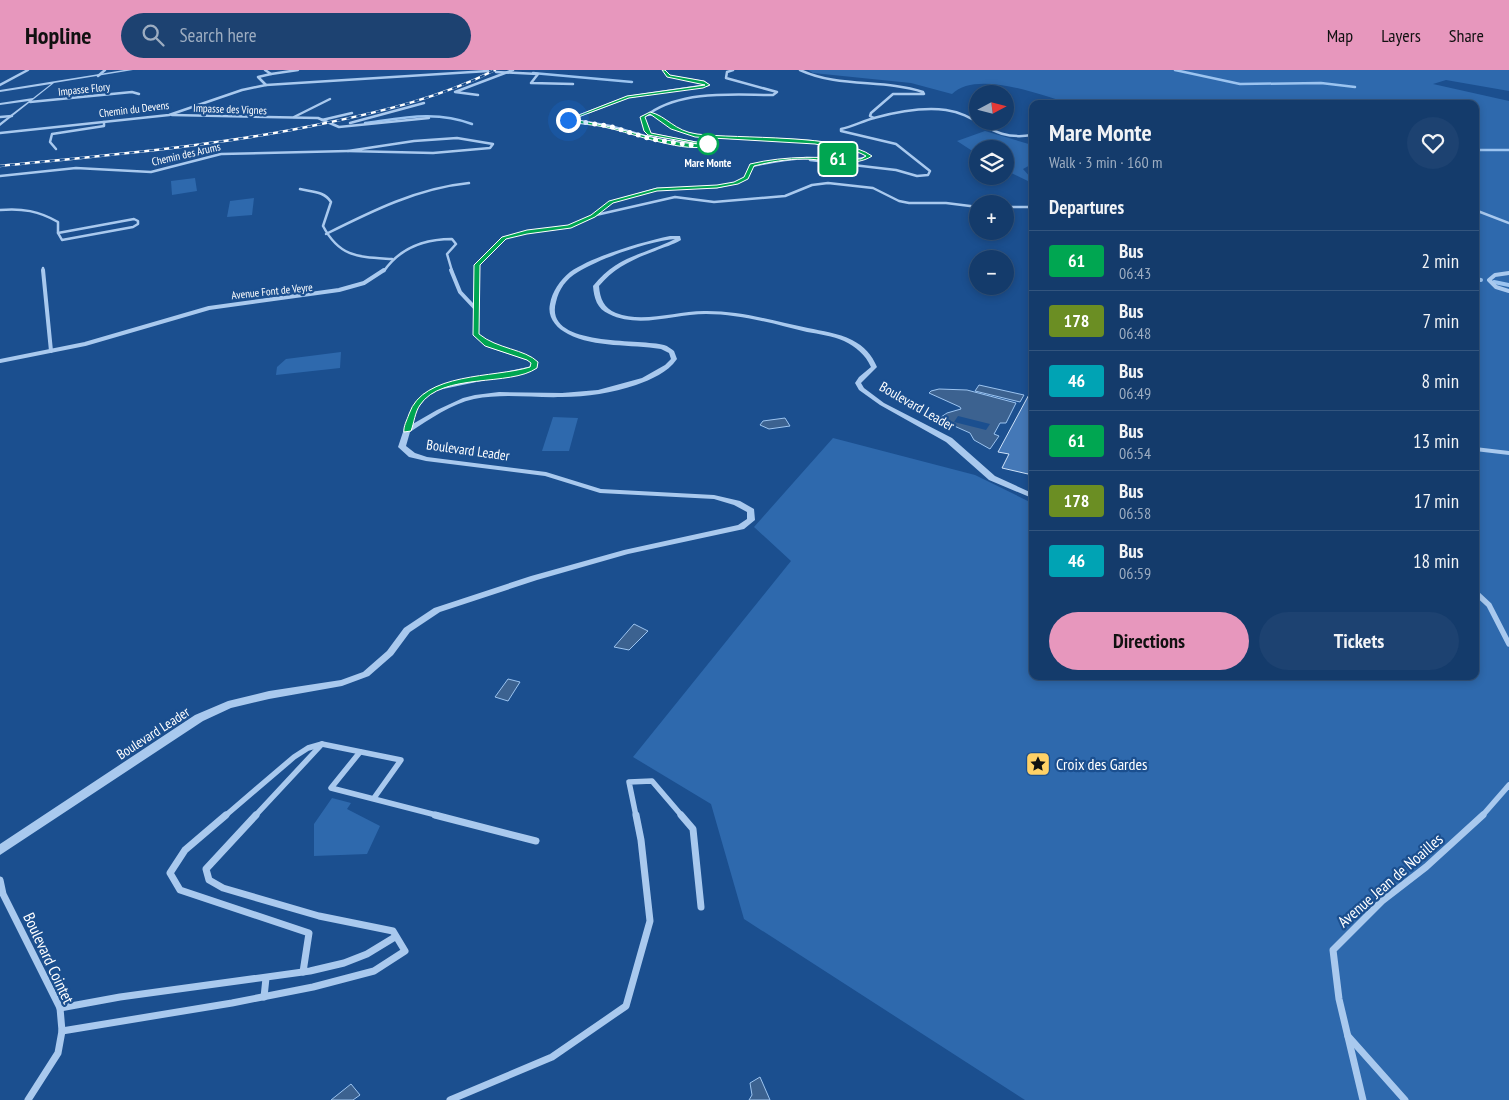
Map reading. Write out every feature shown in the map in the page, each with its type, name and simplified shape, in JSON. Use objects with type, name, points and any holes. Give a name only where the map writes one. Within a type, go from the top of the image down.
[{"type":"street","points":[[0,85],[28,70]]},
{"type":"street","points":[[98,76],[105,70]]},
{"type":"street","points":[[0,91],[131,70]]},
{"type":"street","points":[[265,70],[271,74]]},
{"type":"street","points":[[266,85],[258,76],[298,70]]},
{"type":"street","points":[[478,95],[455,92],[513,70]]},
{"type":"street","points":[[664,70],[668,76],[704,82],[708,85],[628,97],[568,120],[609,126],[651,139],[697,146],[708,145],[650,134],[646,131],[642,117],[655,108],[666,104],[698,98],[766,96],[777,92],[726,78],[725,75],[732,70]]},
{"type":"street","points":[[800,70],[806,74],[868,84],[906,85],[924,92],[924,94],[893,94],[871,113],[870,116],[874,118]]},
{"type":"street","name":"Chemin du Devens","points":[[0,133],[169,115],[242,90],[266,85],[488,71]]},
{"type":"street","points":[[496,72],[539,75],[531,83],[537,84],[572,84]]},
{"type":"street","points":[[0,125],[53,84]]},
{"type":"street","name":"Impasse Flory","points":[[32,100],[87,98],[132,92],[139,94]]},
{"type":"street","name":"Impasse des Vignes","points":[[291,119],[330,99]]},
{"type":"street","points":[[0,104],[32,100]]},
{"type":"street","points":[[334,126],[424,103]]},
{"type":"street","points":[[841,129],[874,118],[902,113],[948,110],[997,133],[1020,137],[1029,136]]},
{"type":"street","name":"Impasse des Vignes","points":[[169,115],[322,120],[352,113]]},
{"type":"street","points":[[593,216],[611,202],[657,189],[717,187],[736,183],[746,178],[752,166],[788,158],[862,160],[870,156],[862,152],[815,142],[695,136],[672,128],[656,114],[650,113]]},
{"type":"street","points":[[0,117],[12,116]]},
{"type":"street","name":"Impasse des Vignes","points":[[322,120],[334,126],[348,127],[428,118]]},
{"type":"street","points":[[56,149],[50,142],[52,134],[104,126],[104,122]]},
{"type":"street","points":[[841,129],[855,130],[851,127]]},
{"type":"street","points":[[841,129],[841,131],[896,144],[930,171]]},
{"type":"street","name":"Chemin des Arums","points":[[0,176],[85,168],[150,172],[225,154],[347,151],[442,152],[490,148],[493,144],[481,140],[452,139],[347,151]]},
{"type":"street","points":[[802,158],[812,161],[896,170],[917,176],[928,175],[934,167]]},
{"type":"street","points":[[326,234],[376,209],[454,184],[469,183]]},
{"type":"street","points":[[407,431],[416,405],[425,396],[438,389],[471,379],[512,374],[533,368],[534,362],[530,358],[488,345],[476,335],[477,265],[504,238],[527,232],[569,226],[612,210],[675,198],[714,202],[785,196],[812,185],[828,183],[874,188],[899,202],[946,203],[969,206]]},
{"type":"street","points":[[300,189],[330,198],[331,202],[323,226],[335,247],[345,253],[363,257],[392,259]]},
{"type":"street","points":[[1014,207],[1029,207]]},
{"type":"street","points":[[0,210],[33,210],[58,222],[58,233],[62,240],[133,227],[138,224],[138,221],[124,220],[58,233]]},
{"type":"street","points":[[1479,212],[1509,223]]},
{"type":"street","name":"Boulevard Leader","points":[[0,850],[199,718],[228,705],[269,695],[342,683],[366,674],[390,653],[407,630],[437,610],[534,578],[627,552],[741,527],[751,520],[751,511],[737,503],[714,497],[600,492],[546,474],[426,459],[412,455],[402,447],[407,431],[456,403],[474,397],[581,394],[641,380],[660,373],[671,366],[674,359],[672,352],[667,349],[573,334],[557,325],[551,311],[555,291],[571,273],[604,258],[673,236],[678,237],[678,240],[634,255],[602,277],[596,286],[597,300],[604,309],[618,316],[635,317],[719,313],[840,337],[852,342],[871,358],[874,367],[858,383],[862,389],[882,404],[949,440],[992,478],[1029,495]]},
{"type":"street","name":"Avenue Font de Veyre","points":[[0,361],[84,344],[208,308],[250,301],[307,298],[332,291],[381,274],[390,266],[392,259],[422,240],[452,239],[456,244],[447,254],[449,262],[461,293],[470,305],[476,308]]},
{"type":"street","points":[[43,268],[52,351]]},
{"type":"street","points":[[1509,273],[1496,275],[1488,280],[1496,287],[1509,291]]},
{"type":"street","points":[[1479,449],[1509,453]]},
{"type":"street","points":[[1479,596],[1488,605],[1509,644]]},
{"type":"street","points":[[62,1031],[264,997],[374,971],[405,951],[393,931],[319,916],[223,888],[209,880],[206,869],[322,744]]},
{"type":"street","points":[[304,972],[310,933],[180,890],[170,872],[185,850],[294,757],[308,748],[322,744],[401,760],[374,798]]},
{"type":"street","points":[[360,752],[331,788],[536,842]]},
{"type":"street","points":[[450,1100],[552,1057],[626,1006],[650,921],[641,840],[630,782],[652,781],[693,829],[701,907]]},
{"type":"street","name":"Avenue Jean de Noailles","points":[[1363,1100],[1346,1034],[1332,950],[1382,901],[1426,867],[1492,807],[1509,785]]},
{"type":"street","name":"Boulevard Cointet","points":[[0,880],[3,894],[60,1008],[62,1031],[58,1053],[28,1100]]},
{"type":"street","points":[[60,1008],[120,997],[304,972],[344,963],[367,954],[395,937]]},
{"type":"street","points":[[264,997],[266,978]]},
{"type":"street","points":[[1346,1034],[1405,1100]]},
{"type":"shaded area","points":[[808,70],[1509,70],[1509,91],[1446,80],[1433,84],[1509,101],[1509,1100],[1025,1100],[744,919],[711,804],[633,757],[791,561],[754,527],[833,438],[975,475],[1029,502],[1029,680],[1479,680],[1479,100],[1058,100],[1014,88],[1014,85],[969,85],[952,94],[911,83],[813,73]]},
{"type":"shaded area","points":[[985,131],[1029,144],[1029,166],[1023,169],[1029,176],[1029,182],[1014,174],[1014,140],[969,140],[969,149],[957,141]]},
{"type":"shaded area","points":[[195,178],[197,191],[172,195],[171,181]]},
{"type":"shaded area","points":[[254,198],[252,215],[227,217],[230,201]]},
{"type":"shaded area","points":[[341,352],[340,368],[276,375],[277,367],[286,359]]},
{"type":"shaded area","points":[[979,385],[1024,395],[1020,402],[975,391]]},
{"type":"shaded area","points":[[939,389],[967,390],[1016,403],[1006,423],[1000,423],[994,434],[999,436],[990,449],[974,440],[970,433],[943,421],[941,417],[947,413],[961,409],[929,393]]},
{"type":"shaded area","points":[[553,417],[578,418],[569,451],[542,451]]},
{"type":"shaded area","points":[[785,418],[790,426],[769,429],[760,425],[763,421]]},
{"type":"shaded area","points":[[634,624],[648,631],[629,650],[614,647]]},
{"type":"shaded area","points":[[508,679],[520,682],[508,701],[495,697]]},
{"type":"shaded area","points":[[332,798],[351,803],[347,809],[380,826],[367,854],[314,856],[314,824]]},
{"type":"shaded area","points":[[760,1077],[770,1100],[749,1100],[752,1095],[750,1083]]},
{"type":"shaded area","points":[[351,1084],[360,1095],[353,1100],[331,1100]]},
{"type":"pier","points":[[958,416],[990,424],[986,430],[954,422]]},
{"type":"building","points":[[1029,395],[1028,474],[1002,468],[1009,454],[998,452]]},
{"type":"waterway","points":[[1175,70],[1240,84],[1321,83],[1355,87]]},
{"type":"waterway","points":[[533,73],[632,82]]},
{"type":"waterway","points":[[365,123],[406,117],[432,116],[445,117],[472,124]]},
{"type":"waterway","points":[[1479,150],[1509,150]]},
{"type":"waterway","points":[[1494,282],[1509,285]]},
{"type":"railway","points":[[0,166],[205,144],[286,131],[412,102],[475,80],[495,70]]},
{"type":"bus line","name":"61","points":[[407,431],[416,405],[425,396],[444,386],[471,379],[521,373],[533,368],[534,362],[530,358],[488,345],[476,335],[475,276],[477,265],[504,238],[582,222],[611,202],[657,189],[717,187],[736,183],[746,178],[752,166],[768,162],[788,158],[862,160],[870,156],[862,152],[815,142],[695,136],[672,128],[656,114],[650,113],[642,117],[646,131],[650,134],[707,143],[708,145],[697,146],[651,139],[609,126],[568,120],[628,97],[708,85],[704,82],[668,76],[664,70]]},
{"type":"place","name":"Mare Monte","points":[[708,144]]},
{"type":"place","name":"Croix des Gardes","points":[[1038,764]]},
{"type":"route","points":[[568,120],[609,126],[651,139],[697,146],[707,146],[708,144]]}]
